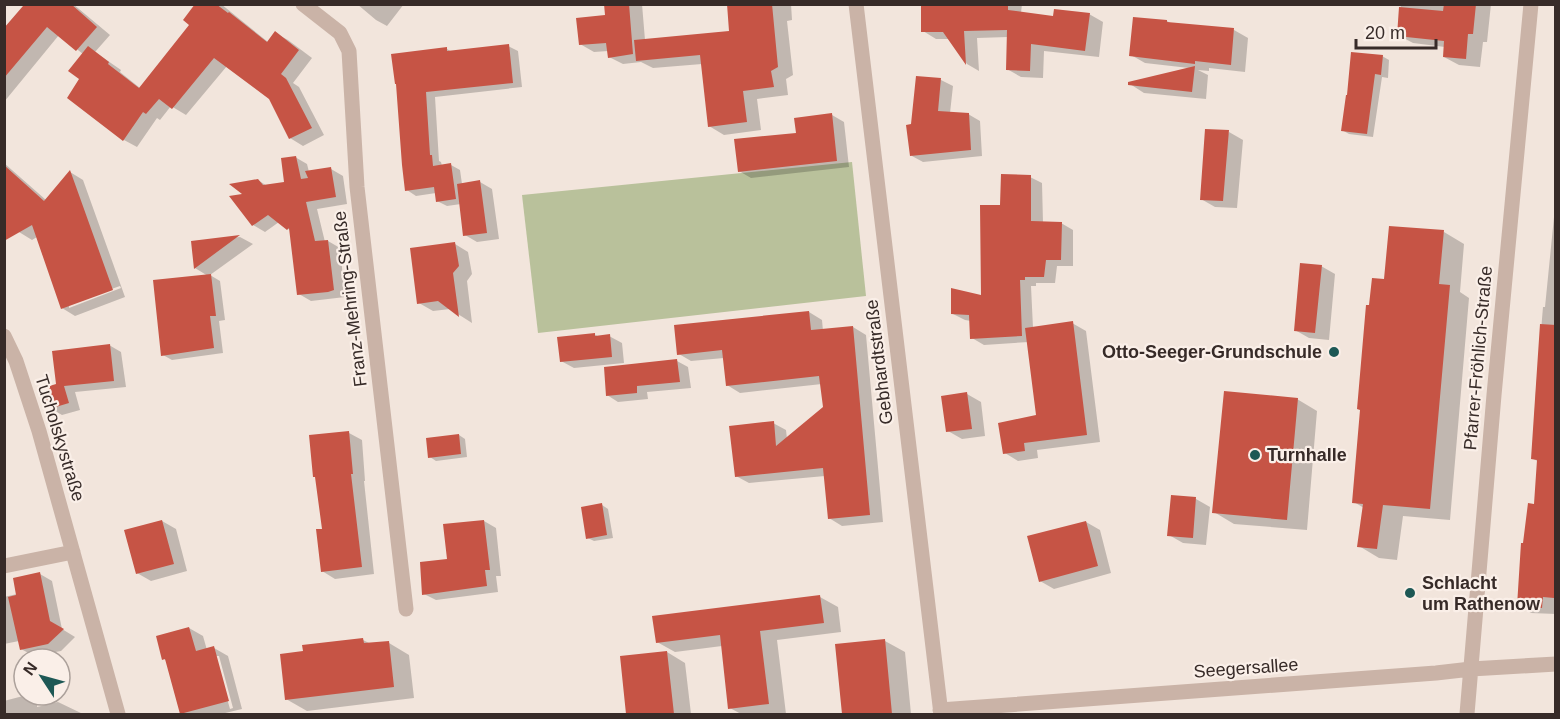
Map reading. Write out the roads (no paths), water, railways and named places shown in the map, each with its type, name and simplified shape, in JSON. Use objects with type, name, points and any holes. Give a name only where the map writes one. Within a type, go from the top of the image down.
[{"type":"street","name":"Franz-Mehring-Straße","points":[[303,4],[340,33],[349,51],[357,188],[406,609]]},
{"type":"street","name":"Gebhardtstraße","points":[[856,4],[940,712]]},
{"type":"street","name":"Pfarrer-Fröhlich-Straße","points":[[1467,714],[1495,383],[1531,4]]},
{"type":"street","name":"Tucholskystraße","points":[[4,336],[16,361],[39,431],[118,714]]},
{"type":"street","points":[[4,566],[73,552]]},
{"type":"street","name":"Seegersallee","points":[[940,712],[1556,664]]},
{"type":"place","name":"Otto-Seeger-Grundschule","points":[[1334,352]]},
{"type":"place","name":"Turnhalle","points":[[1255,455]]},
{"type":"place","name":"Schlacht um Rathenow","points":[[1410,593]]}]
